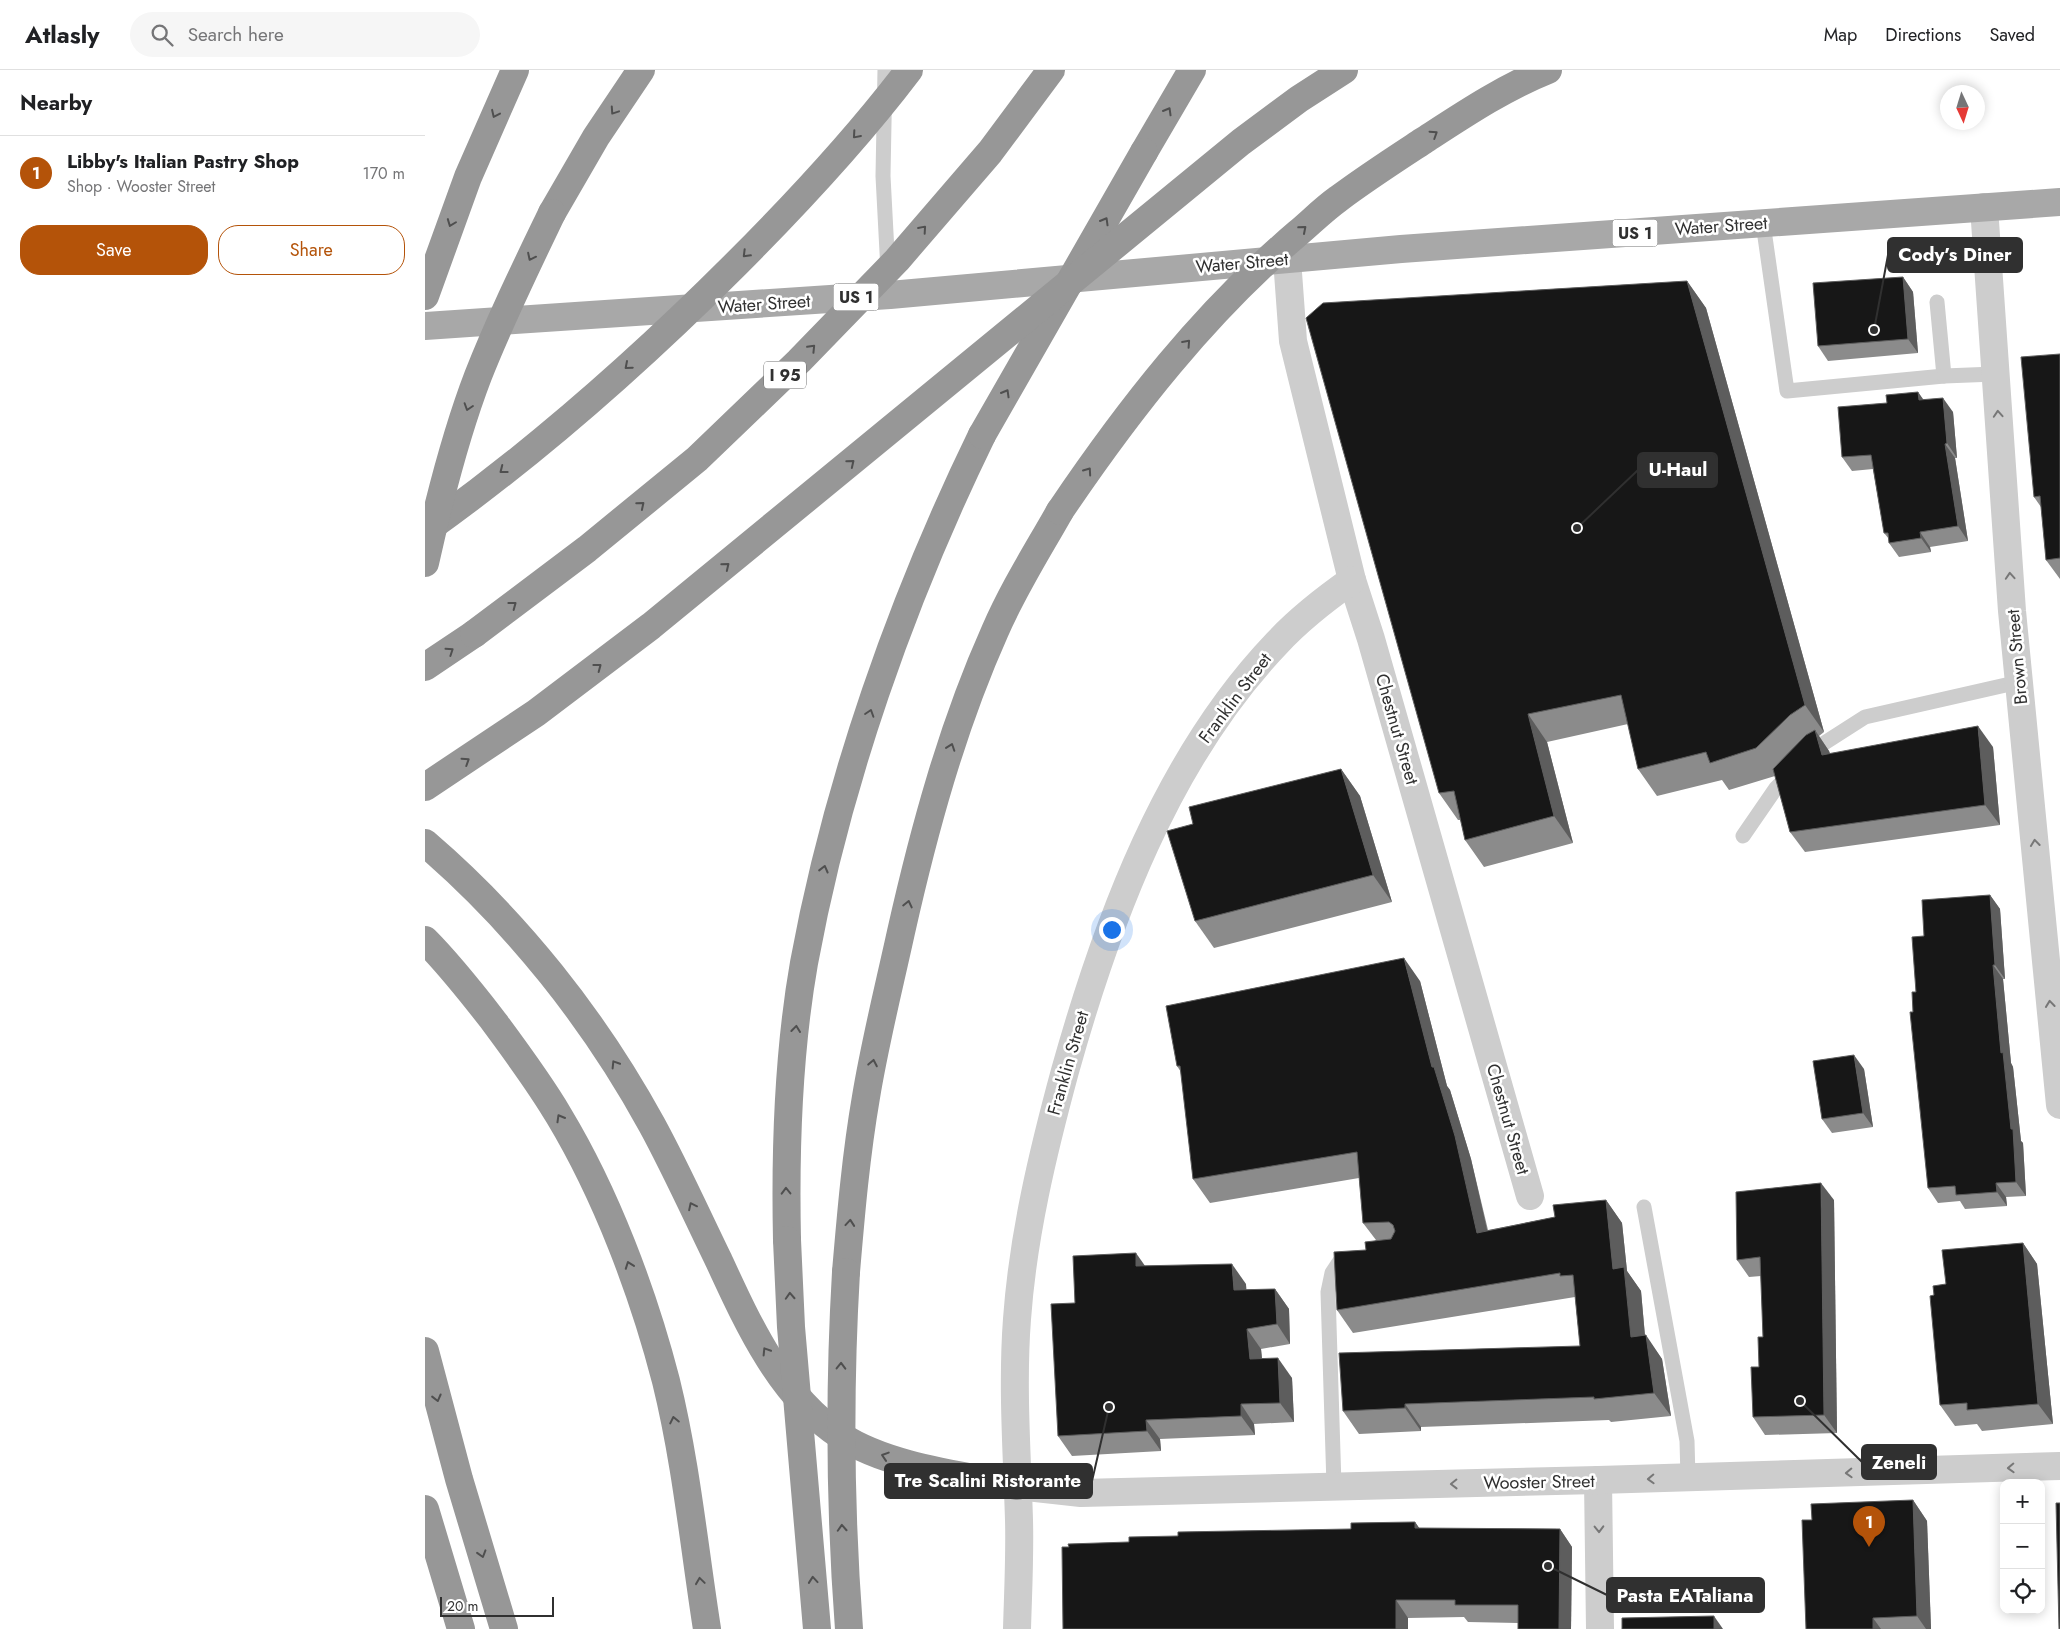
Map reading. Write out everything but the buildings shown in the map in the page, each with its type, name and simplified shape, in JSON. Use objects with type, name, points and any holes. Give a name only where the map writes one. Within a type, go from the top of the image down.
[{"type":"highway","points":[[425,296],[468,177],[515,70]]},
{"type":"highway","points":[[425,563],[458,436],[478,377],[520,278],[552,213],[596,137],[641,70]]},
{"type":"highway","points":[[425,531],[551,433],[653,344],[706,294],[812,185],[859,133],[909,70]]},
{"type":"highway","name":"I 95","points":[[425,667],[474,634],[587,550],[697,459],[786,374],[897,260],[990,152],[1051,70]]},
{"type":"highway","points":[[817,1629],[793,1346],[787,1240],[786,1180],[794,1042],[804,965],[834,826],[877,692],[918,577],[952,495],[982,435],[1192,70]]},
{"type":"highway","points":[[425,787],[536,713],[651,626],[1241,142],[1299,99],[1344,70]]},
{"type":"highway","points":[[849,1629],[840,1475],[842,1341],[854,1181],[866,1096],[921,846],[969,692],[996,629],[1060,511],[1088,471],[1161,372],[1232,294],[1337,200],[1384,166],[1486,100],[1547,70]]},
{"type":"highway","points":[[425,843],[483,898],[526,944],[583,1016],[615,1063],[651,1124],[747,1318],[792,1390],[822,1422],[843,1437],[876,1453],[916,1466],[1017,1486]]},
{"type":"highway","points":[[425,940],[479,1002],[521,1058],[559,1116],[621,1242],[645,1311],[666,1381],[691,1516],[707,1629]]},
{"type":"highway","points":[[425,1351],[459,1479],[504,1629]]},
{"type":"highway","points":[[425,1509],[461,1629]]},
{"type":"main road","name":"Water Street","points":[[425,326],[890,295],[1287,259],[2060,202]]},
{"type":"street","name":"Brown Street","points":[[1983,207],[2019,682],[2060,1105]]},
{"type":"street","name":"Chestnut Street","points":[[1287,259],[1290,323],[1293,341],[1351,580],[1371,639],[1530,1196]]},
{"type":"street","name":"Franklin Street","points":[[1017,1629],[1019,1522],[1015,1377],[1017,1317],[1026,1241],[1051,1126],[1075,1035],[1123,895],[1159,816],[1192,756],[1224,709],[1277,643],[1305,616],[1351,580]]},
{"type":"street","name":"Wooster Street","points":[[1017,1486],[1081,1493],[1688,1478],[2060,1466]]},
{"type":"street","points":[[1598,1480],[1600,1629]]},
{"type":"lane","points":[[885,70],[883,176],[890,295]]},
{"type":"lane","points":[[1763,223],[1787,391],[1944,376],[1995,374]]},
{"type":"lane","points":[[1937,302],[1944,376]]},
{"type":"lane","points":[[1743,836],[1776,788],[1815,750],[1865,717],[2019,682]]},
{"type":"lane","points":[[1644,1207],[1687,1440],[1688,1478]]},
{"type":"lane","points":[[1334,1486],[1327,1292],[1333,1273],[1340,1261],[1367,1256]]},
{"type":"place","name":"Cody’s Diner","points":[[1874,330]]},
{"type":"place","name":"U-Haul","points":[[1577,528]]},
{"type":"place","name":"Zeneli","points":[[1800,1401]]},
{"type":"place","name":"Tre Scalini Ristorante","points":[[1109,1407]]},
{"type":"place","name":"Libby's Italian Pastry Shop","points":[[1869,1547]]},
{"type":"place","name":"Pasta EATaliana","points":[[1548,1566]]}]
